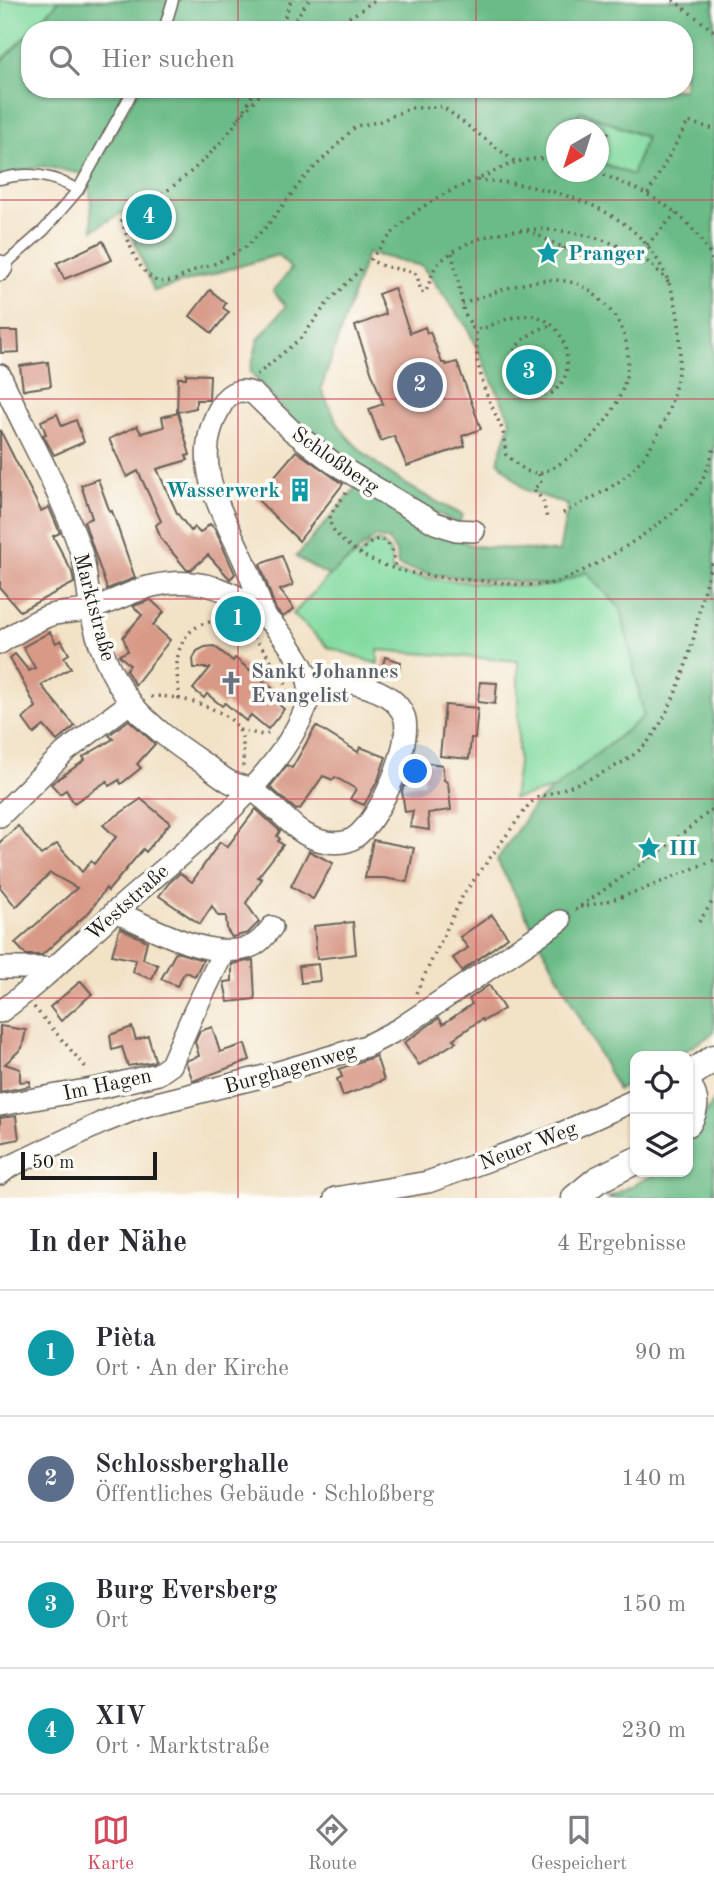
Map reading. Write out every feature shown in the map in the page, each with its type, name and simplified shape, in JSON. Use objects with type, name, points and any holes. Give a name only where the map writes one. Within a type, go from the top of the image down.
[{"type":"street","name":"Marktstraße","points":[[0,375],[37,450],[80,548],[88,578],[90,609],[109,666],[176,744],[228,781],[250,789],[310,838],[330,843],[349,841],[358,835],[376,812],[399,763],[406,729],[404,716],[391,701],[374,689],[344,681],[310,680]]},
{"type":"street","name":"Schloßberg","points":[[245,390],[259,397],[291,430],[320,454],[357,477],[435,523],[456,530],[474,531]]},
{"type":"street","points":[[245,390],[231,394],[219,408],[211,431],[207,465],[215,499],[264,614],[288,644],[310,680]]},
{"type":"street","points":[[0,643],[52,615],[90,609],[151,587],[181,583],[232,593],[264,614]]},
{"type":"street","name":"Weststraße","points":[[0,1012],[24,995],[206,832],[250,789],[273,763],[299,723],[310,694],[310,680]]},
{"type":"street","points":[[0,816],[65,752],[140,700]]},
{"type":"street","points":[[116,911],[182,939],[224,951],[249,948],[272,927]]},
{"type":"street","name":"Burghagenweg","points":[[0,1174],[9,1167],[141,1107],[265,1076],[366,1046],[399,1029],[561,921]]},
{"type":"street","name":"Im Hagen","points":[[0,1105],[103,1087],[158,1074],[171,1065],[224,951]]},
{"type":"street","points":[[0,968],[53,968]]},
{"type":"street","points":[[693,1073],[714,1058]]},
{"type":"street","name":"Neuer Weg","points":[[335,1198],[428,1182],[554,1137],[630,1102]]},
{"type":"street","points":[[575,1198],[597,1180],[630,1164]]},
{"type":"lane","points":[[167,21],[173,0]]},
{"type":"lane","points":[[1,268],[44,230],[78,190],[129,98]]},
{"type":"lane","points":[[0,179],[27,175],[48,176],[78,190]]},
{"type":"path","points":[[283,21],[291,0]]},
{"type":"path","points":[[294,21],[309,0]]},
{"type":"path","points":[[341,21],[375,0]]},
{"type":"path","points":[[673,0],[714,31]]},
{"type":"path","points":[[250,98],[215,149],[165,193],[122,221],[135,260],[153,279],[165,282],[217,263],[247,246],[267,226],[304,178],[347,133],[360,124],[378,122],[411,108],[443,107],[514,161]]},
{"type":"path","points":[[235,122],[258,98]]},
{"type":"path","points":[[648,195],[688,122],[714,130]]},
{"type":"path","points":[[546,159],[530,158],[514,161],[442,193],[415,212],[391,234],[370,260],[383,266],[413,272],[417,275],[423,294],[436,266],[478,237],[525,230],[571,233],[612,243],[641,257],[670,284]]},
{"type":"path","points":[[609,177],[648,195],[676,213],[699,235],[714,263]]},
{"type":"path","points":[[475,180],[515,183],[558,194],[614,217],[647,245],[670,284],[680,330],[679,369],[673,396],[661,425],[632,471],[613,485],[560,514]]},
{"type":"path","points":[[647,245],[676,213]]},
{"type":"path","points":[[525,230],[576,251]]},
{"type":"path","points":[[552,254],[565,248]]},
{"type":"path","points":[[452,253],[462,304],[466,318],[476,330],[477,361],[485,391],[503,431],[506,455],[526,471],[539,474],[582,449],[613,409],[625,379],[625,345],[618,323],[592,292],[571,282],[546,281],[501,290],[462,304]]},
{"type":"path","points":[[245,390],[258,374],[303,336],[335,294],[364,266]]},
{"type":"path","points":[[476,330],[527,314],[538,316],[552,325],[561,337],[568,367],[564,379],[552,393],[538,395],[516,384],[508,372],[510,355],[520,342],[552,325]]},
{"type":"path","points":[[510,355],[531,358],[531,362]]},
{"type":"path","points":[[357,477],[330,521],[339,538],[360,554],[395,569],[432,578],[528,586],[550,584],[568,578],[625,545],[680,508],[703,479],[714,447]]},
{"type":"path","points":[[539,474],[542,481],[533,489],[543,500],[547,519]]},
{"type":"path","points":[[360,554],[367,545],[378,539],[383,540],[394,554],[395,569]]},
{"type":"path","points":[[414,998],[463,895],[530,803],[589,779],[634,754],[652,736],[669,705],[692,644],[701,592],[714,561]]},
{"type":"path","points":[[179,699],[177,666],[181,643],[193,629],[210,622],[225,622],[239,627],[261,645],[283,676],[289,705]]},
{"type":"path","points":[[283,676],[310,680]]},
{"type":"path","points":[[140,700],[156,696],[179,699],[220,713],[239,730],[243,767]]},
{"type":"path","points":[[239,730],[263,735],[275,730]]},
{"type":"path","points":[[561,921],[667,846],[714,808]]},
{"type":"path","points":[[578,908],[632,895],[714,860]]},
{"type":"path","points":[[699,922],[714,898]]},
{"type":"path","points":[[24,995],[103,1087]]},
{"type":"green space","points":[[0,0],[60,0],[40,21],[21,21],[21,41],[0,63]]},
{"type":"green space","points":[[60,0],[169,0],[163,21],[40,21]]},
{"type":"green space","points":[[177,0],[714,0],[714,1033],[685,1051],[630,1051],[630,1083],[618,1090],[497,860],[534,805],[644,716],[621,609],[586,572],[554,585],[433,575],[398,566],[396,552],[388,540],[375,537],[329,576],[296,557],[359,484],[472,546],[559,552],[568,505],[525,490],[498,461],[511,421],[467,327],[422,266],[367,253],[321,389],[339,426],[359,448],[401,481],[463,515],[458,524],[389,489],[297,425],[250,372],[258,340],[286,306],[273,291],[291,269],[278,255],[154,291],[123,212],[93,230],[89,179],[134,98],[693,98],[693,21],[171,21]]},
{"type":"green space","points":[[21,41],[21,98],[124,98],[82,174],[42,166],[0,176],[0,63]]},
{"type":"green space","points":[[580,111],[600,119],[577,119]]},
{"type":"green space","points":[[609,123],[647,138],[632,175],[609,166]]},
{"type":"green space","points":[[378,541],[390,553],[392,571],[433,579],[533,587],[554,585],[586,572],[621,609],[644,716],[554,789],[513,799],[518,764],[518,661],[378,650],[378,664],[328,647],[293,614],[329,576]]},
{"type":"green space","points":[[714,1100],[714,1198],[607,1198],[650,1177],[693,1177],[693,1135]]},
{"type":"building","points":[[103,241],[112,260],[64,279],[57,263]]},
{"type":"building","points":[[394,288],[410,333],[425,327],[427,333],[430,332],[442,363],[446,365],[457,362],[481,429],[462,436],[465,446],[407,466],[394,436],[381,441],[369,409],[383,404],[355,326],[386,314],[378,294]]},
{"type":"building","points":[[210,290],[226,303],[223,308],[229,312],[212,333],[190,316]]},
{"type":"building","points":[[0,331],[18,331],[19,352],[1,353]]},
{"type":"building","points":[[48,362],[51,386],[23,390],[20,366]]},
{"type":"building","points":[[186,374],[210,375],[209,400],[196,400],[196,408],[177,412],[178,378],[186,378]]},
{"type":"building","points":[[178,413],[190,455],[186,456],[188,460],[157,469],[177,513],[191,531],[194,527],[200,533],[210,524],[215,529],[235,574],[230,579],[208,555],[191,570],[187,570],[161,539],[156,525],[161,521],[138,471],[127,477],[109,439],[137,426],[141,433],[164,427],[162,417]]},
{"type":"building","points":[[57,414],[62,426],[76,420],[84,442],[54,455],[43,435],[46,434],[41,421]]},
{"type":"building","points":[[0,430],[41,511],[49,507],[60,533],[53,536],[72,572],[74,583],[20,611],[0,588]]},
{"type":"building","name":"Wasserwerk","points":[[296,451],[343,484],[299,541],[256,498]]},
{"type":"building","points":[[98,479],[135,578],[107,589],[84,521],[92,518],[81,485]]},
{"type":"building","points":[[282,556],[293,585],[280,590],[294,609],[283,617],[276,610],[260,564]]},
{"type":"building","points":[[151,600],[164,612],[153,625],[170,640],[135,685],[126,670],[130,665],[119,655],[128,651],[123,637],[142,615],[133,606]]},
{"type":"building","points":[[50,632],[56,643],[61,640],[69,654],[64,657],[71,668],[41,685],[75,726],[57,741],[44,726],[34,734],[23,719],[36,707],[10,658],[15,654],[29,671],[35,668],[23,647]]},
{"type":"building","name":"Sankt Johannes Evangelist","points":[[214,646],[233,661],[235,658],[273,689],[268,695],[284,709],[268,729],[251,715],[246,721],[225,703],[222,706],[207,694],[204,698],[193,689],[210,668],[194,668],[193,659],[197,651]]},
{"type":"building","points":[[385,657],[401,662],[397,677],[381,673]]},
{"type":"building","points":[[480,682],[497,683],[495,704],[478,702]]},
{"type":"building","points":[[445,705],[478,708],[475,738],[471,738],[469,759],[440,756]]},
{"type":"building","points":[[129,720],[155,744],[137,764],[141,768],[121,784],[119,780],[109,786],[107,781],[74,803],[66,790],[60,794],[51,784],[85,760],[83,757],[113,739],[109,735]]},
{"type":"building","points":[[316,726],[358,752],[360,747],[386,757],[378,780],[364,805],[350,799],[356,789],[335,777],[333,780],[323,776],[300,809],[296,810],[270,787],[287,765],[292,768]]},
{"type":"building","points":[[422,762],[442,765],[444,780],[448,783],[451,810],[428,813],[429,830],[410,827],[413,811],[405,812],[402,791],[404,786],[424,783]]},
{"type":"building","points":[[141,799],[170,823],[146,852],[143,849],[108,891],[106,888],[90,911],[42,955],[26,955],[15,943],[77,888],[50,873],[16,907],[0,887],[0,842],[18,826],[41,855],[57,844],[82,872],[91,861],[94,864],[116,837],[103,825]]},
{"type":"building","points":[[256,809],[280,831],[278,841],[283,845],[258,877],[262,879],[246,903],[259,922],[248,933],[232,937],[227,930],[226,916],[218,916],[212,906],[200,924],[159,896],[180,873],[192,882],[220,842],[227,847]]},
{"type":"building","points":[[373,840],[414,848],[407,882],[365,878]]},
{"type":"building","points":[[309,851],[333,863],[313,899],[291,886]]},
{"type":"building","points":[[492,915],[508,937],[462,971],[453,958],[468,948],[460,937]]},
{"type":"building","points":[[353,922],[356,954],[317,959],[314,926]]},
{"type":"building","points":[[120,928],[147,941],[143,959],[158,965],[152,979],[133,972],[136,960],[112,955]]},
{"type":"building","points":[[176,952],[203,960],[195,976],[185,972],[177,986],[161,979]]},
{"type":"building","points":[[253,960],[255,999],[228,1002],[224,982],[232,981],[232,964]]},
{"type":"building","points":[[318,964],[320,981],[301,983],[299,966]]},
{"type":"building","points":[[81,981],[92,994],[61,1021],[50,1007]]},
{"type":"building","points":[[489,985],[504,1009],[483,1021],[482,1019],[453,1039],[456,1042],[419,1065],[404,1043],[439,1018],[443,1024],[472,1004],[469,999]]},
{"type":"building","points":[[0,1026],[26,1030],[22,1048],[5,1064],[20,1069],[20,1082],[30,1081],[30,1086],[0,1092]]},
{"type":"building","points":[[132,1027],[136,1040],[148,1036],[155,1060],[153,1062],[128,1066],[122,1047],[112,1050],[110,1035]]},
{"type":"building","points":[[212,1027],[220,1052],[245,1044],[250,1060],[193,1081],[186,1062],[199,1056],[195,1042],[200,1031]]},
{"type":"building","points":[[376,1056],[384,1080],[343,1096],[337,1079],[342,1077],[339,1069]]},
{"type":"building","points":[[16,1116],[19,1139],[0,1143],[0,1118]]},
{"type":"place","name":"XIV","points":[[149,217]]},
{"type":"place","name":"Pranger","points":[[548,253]]},
{"type":"place","name":"Burg Eversberg","points":[[529,372]]},
{"type":"place","name":"Schlossberghalle","points":[[420,385]]},
{"type":"place","name":"Wasserwerk","points":[[300,490]]},
{"type":"place","name":"Pièta","points":[[238,619]]},
{"type":"place","name":"Sankt Johannes Evangelist","points":[[231,683]]},
{"type":"place","name":"III","points":[[649,848]]}]
